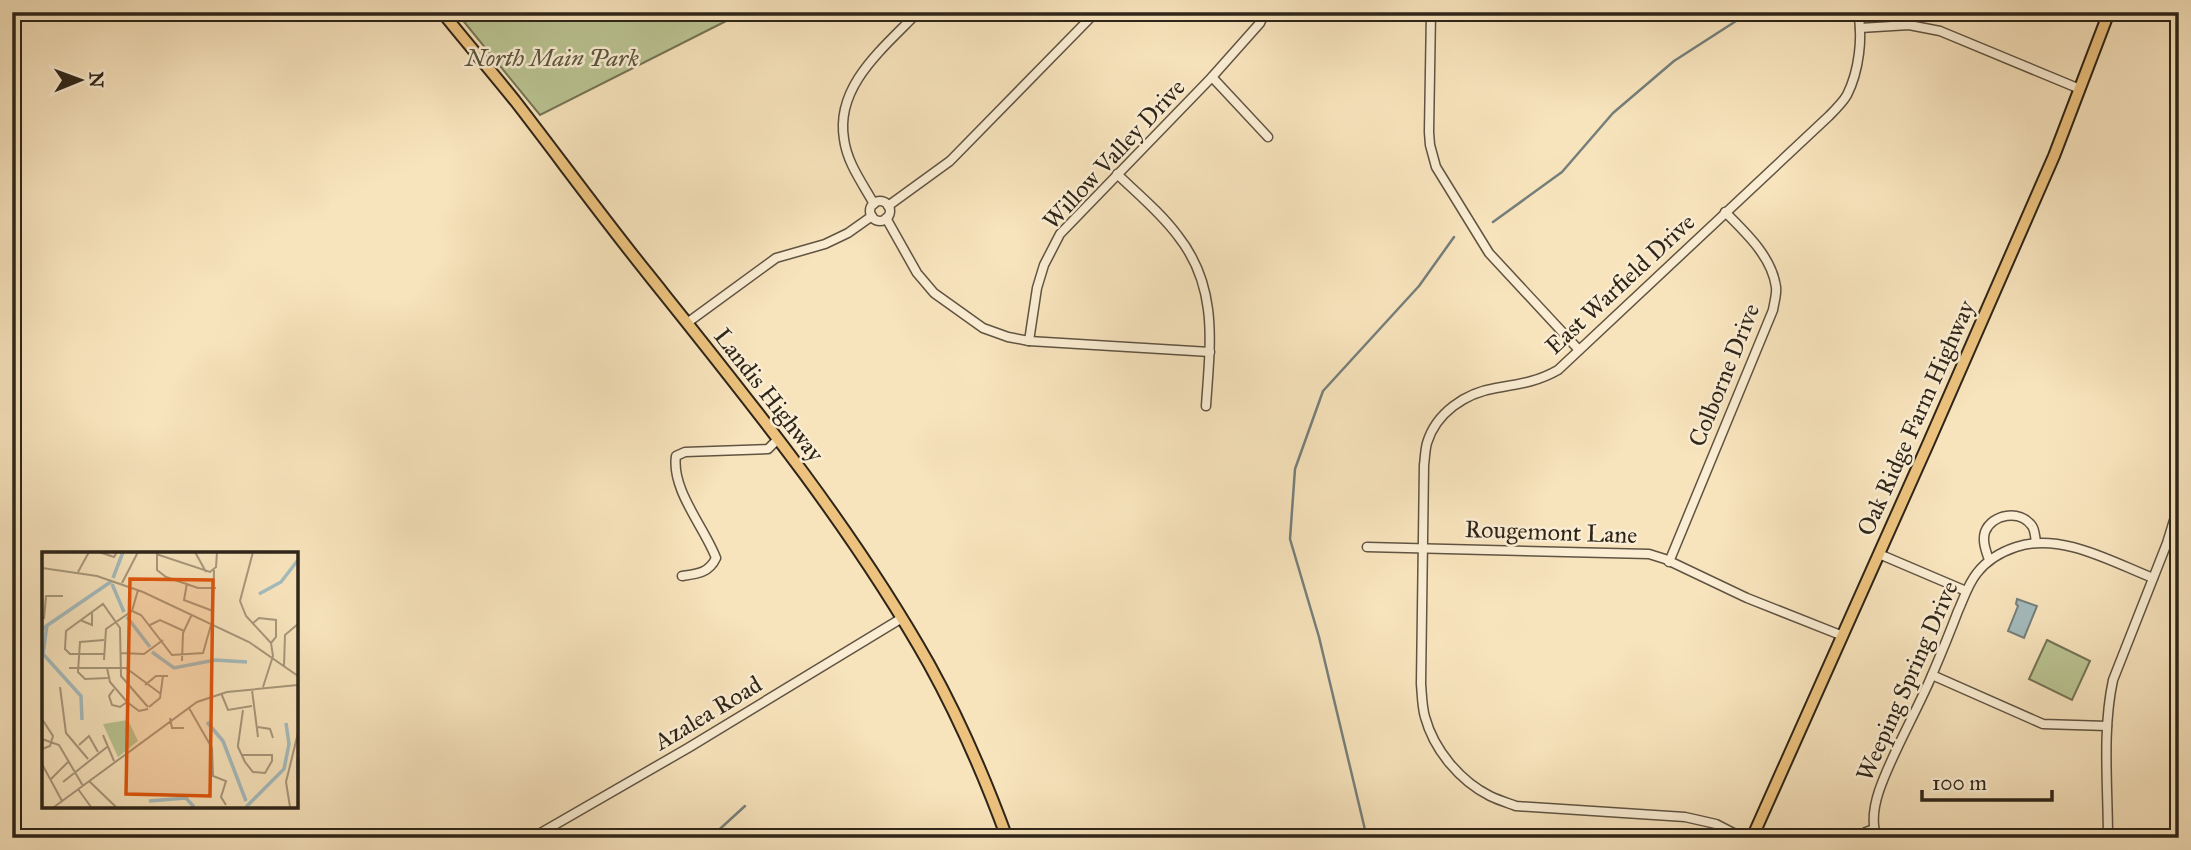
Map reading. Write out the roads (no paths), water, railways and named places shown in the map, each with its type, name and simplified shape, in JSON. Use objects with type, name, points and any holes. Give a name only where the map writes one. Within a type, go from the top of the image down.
[{"type":"main road","name":"Landis Highway","points":[[442,12],[514,100],[823,500],[902,618],[930,667],[967,739],[1007,838]]},
{"type":"main road","name":"Oak Ridge Farm Highway","points":[[1752,838],[2063,134],[2109,12]]},
{"type":"street","points":[[874,204],[853,166],[844,140],[844,115],[851,89],[864,69],[918,12]]},
{"type":"street","points":[[888,206],[950,160],[1096,12]]},
{"type":"street","name":"Willow Valley Drive","points":[[1029,341],[1037,288],[1044,265],[1060,234],[1212,77],[1259,23],[1265,12]]},
{"type":"street","points":[[1431,12],[1429,132],[1436,167],[1489,253],[1579,350]]},
{"type":"street","name":"East Warfield Drive","points":[[1743,838],[1716,824],[1695,819],[1516,806],[1490,796],[1469,782],[1448,762],[1435,742],[1425,717],[1421,684],[1424,465],[1427,443],[1438,421],[1452,406],[1475,393],[1524,385],[1543,379],[1558,370],[1829,116],[1846,95],[1857,61],[1860,28],[1858,12]]},
{"type":"street","points":[[1860,28],[1909,25],[1940,31],[2080,89]]},
{"type":"street","points":[[1212,77],[1268,137]]},
{"type":"street","points":[[1117,174],[1169,225],[1192,258],[1202,280],[1208,301],[1210,352],[1206,406]]},
{"type":"street","points":[[880,201],[888,206],[890,213],[886,218],[880,221],[872,216],[874,204],[880,201]]},
{"type":"street","name":"Colborne Drive","points":[[1670,562],[1773,310],[1776,288],[1770,269],[1752,239],[1725,212]]},
{"type":"street","points":[[687,323],[776,258],[825,244],[848,233],[872,216]]},
{"type":"street","points":[[886,218],[916,273],[934,293],[983,328],[1029,341],[1210,352]]},
{"type":"street","points":[[682,576],[701,573],[712,567],[716,558],[687,503],[675,466],[676,456],[685,452],[768,449],[778,439]]},
{"type":"street","points":[[2108,838],[2107,726],[2113,680],[2179,504]]},
{"type":"street","points":[[1989,560],[1984,546],[1984,533],[1991,523],[2002,516],[2023,518],[2033,527],[2036,542]]},
{"type":"street","name":"Weeping Spring Drive","points":[[1858,838],[1866,832],[1875,833],[1874,813],[1879,791],[1932,675],[1966,591],[1989,560],[2018,546],[2036,542],[2058,543],[2153,578]]},
{"type":"street","name":"Rougemont Lane","points":[[1367,547],[1648,554],[1843,636]]},
{"type":"street","points":[[1879,554],[1966,591]]},
{"type":"street","name":"Azalea Road","points":[[532,838],[902,618]]},
{"type":"street","points":[[1932,675],[2043,724],[2107,726]]},
{"type":"water","points":[[2017,599],[2037,606],[2024,638],[2008,631],[2018,606]]},
{"type":"waterway","points":[[1493,222],[1562,172],[1613,113],[1674,61],[1750,12]]},
{"type":"waterway","points":[[1367,838],[1319,637],[1290,539],[1295,469],[1323,391],[1419,286],[1454,237]]},
{"type":"waterway","points":[[710,838],[745,806]]},
{"type":"park label","name":"North Main Park","points":[[552,58]]}]
